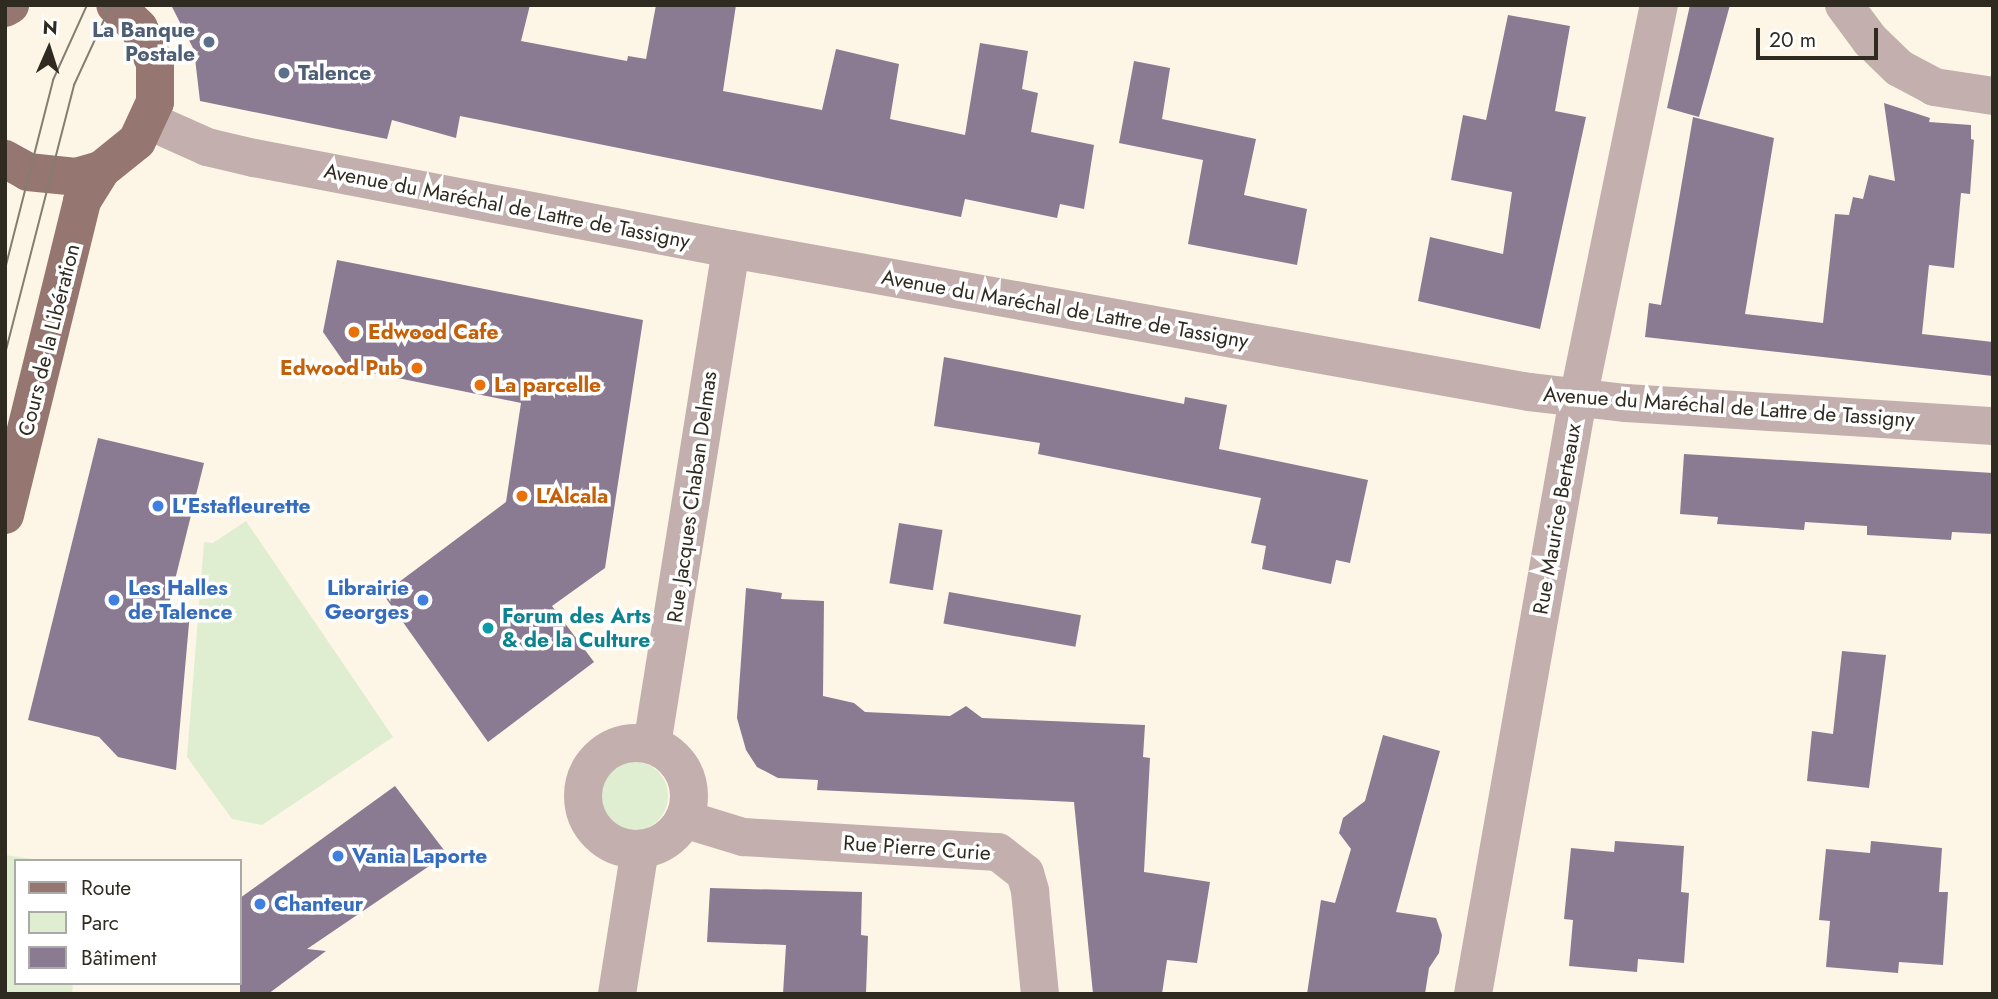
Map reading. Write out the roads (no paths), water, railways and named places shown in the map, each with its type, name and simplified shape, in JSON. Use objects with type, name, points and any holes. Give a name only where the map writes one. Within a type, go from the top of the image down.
[{"type":"main road","points":[[115,5],[148,44]]},
{"type":"main road","points":[[5,159],[50,177],[76,177],[101,170],[121,158],[149,121],[157,82],[148,44],[149,5]]},
{"type":"main road","name":"Cours de la Libération","points":[[5,515],[82,201],[101,170]]},
{"type":"street","name":"Rue Maurice Berteaux","points":[[1474,994],[1578,398],[1659,5]]},
{"type":"street","points":[[1844,5],[1899,68],[1934,87],[1993,96]]},
{"type":"street","name":"Avenue du Maréchal de Lattre de Tassigny","points":[[149,121],[207,147],[254,158],[731,249],[1578,398],[1993,426]]},
{"type":"street","name":"Rue Jacques Chaban Delmas","points":[[652,745],[731,249]]},
{"type":"street","points":[[618,745],[652,745],[668,753],[688,783],[684,820],[658,845],[640,849],[607,841],[594,830],[582,798],[584,781],[591,765],[618,745]]},
{"type":"street","name":"Rue Pierre Curie","points":[[684,820],[743,837],[998,852],[1025,873],[1030,891],[1040,994]]},
{"type":"street","points":[[617,994],[640,849]]},
{"type":"tram line","points":[[5,269],[53,80],[87,5]]},
{"type":"tram line","points":[[5,354],[74,85],[111,5]]},
{"type":"place","name":"La Banque Postale","points":[[209,42]]},
{"type":"place","name":"Talence","points":[[284,73]]},
{"type":"place","name":"Edwood Cafe","points":[[354,332]]},
{"type":"place","name":"Edwood Pub","points":[[417,368]]},
{"type":"place","name":"La parcelle","points":[[480,385]]},
{"type":"place","name":"L'Alcala","points":[[522,496]]},
{"type":"place","name":"L'Estafleurette","points":[[158,506]]},
{"type":"place","name":"Les Halles de Talence","points":[[114,600]]},
{"type":"place","name":"Librairie Georges","points":[[423,600]]},
{"type":"place","name":"Forum des Arts & de la Culture","points":[[488,628]]},
{"type":"place","name":"Vania Laporte","points":[[338,856]]},
{"type":"place","name":"Chanteur","points":[[260,904]]}]
